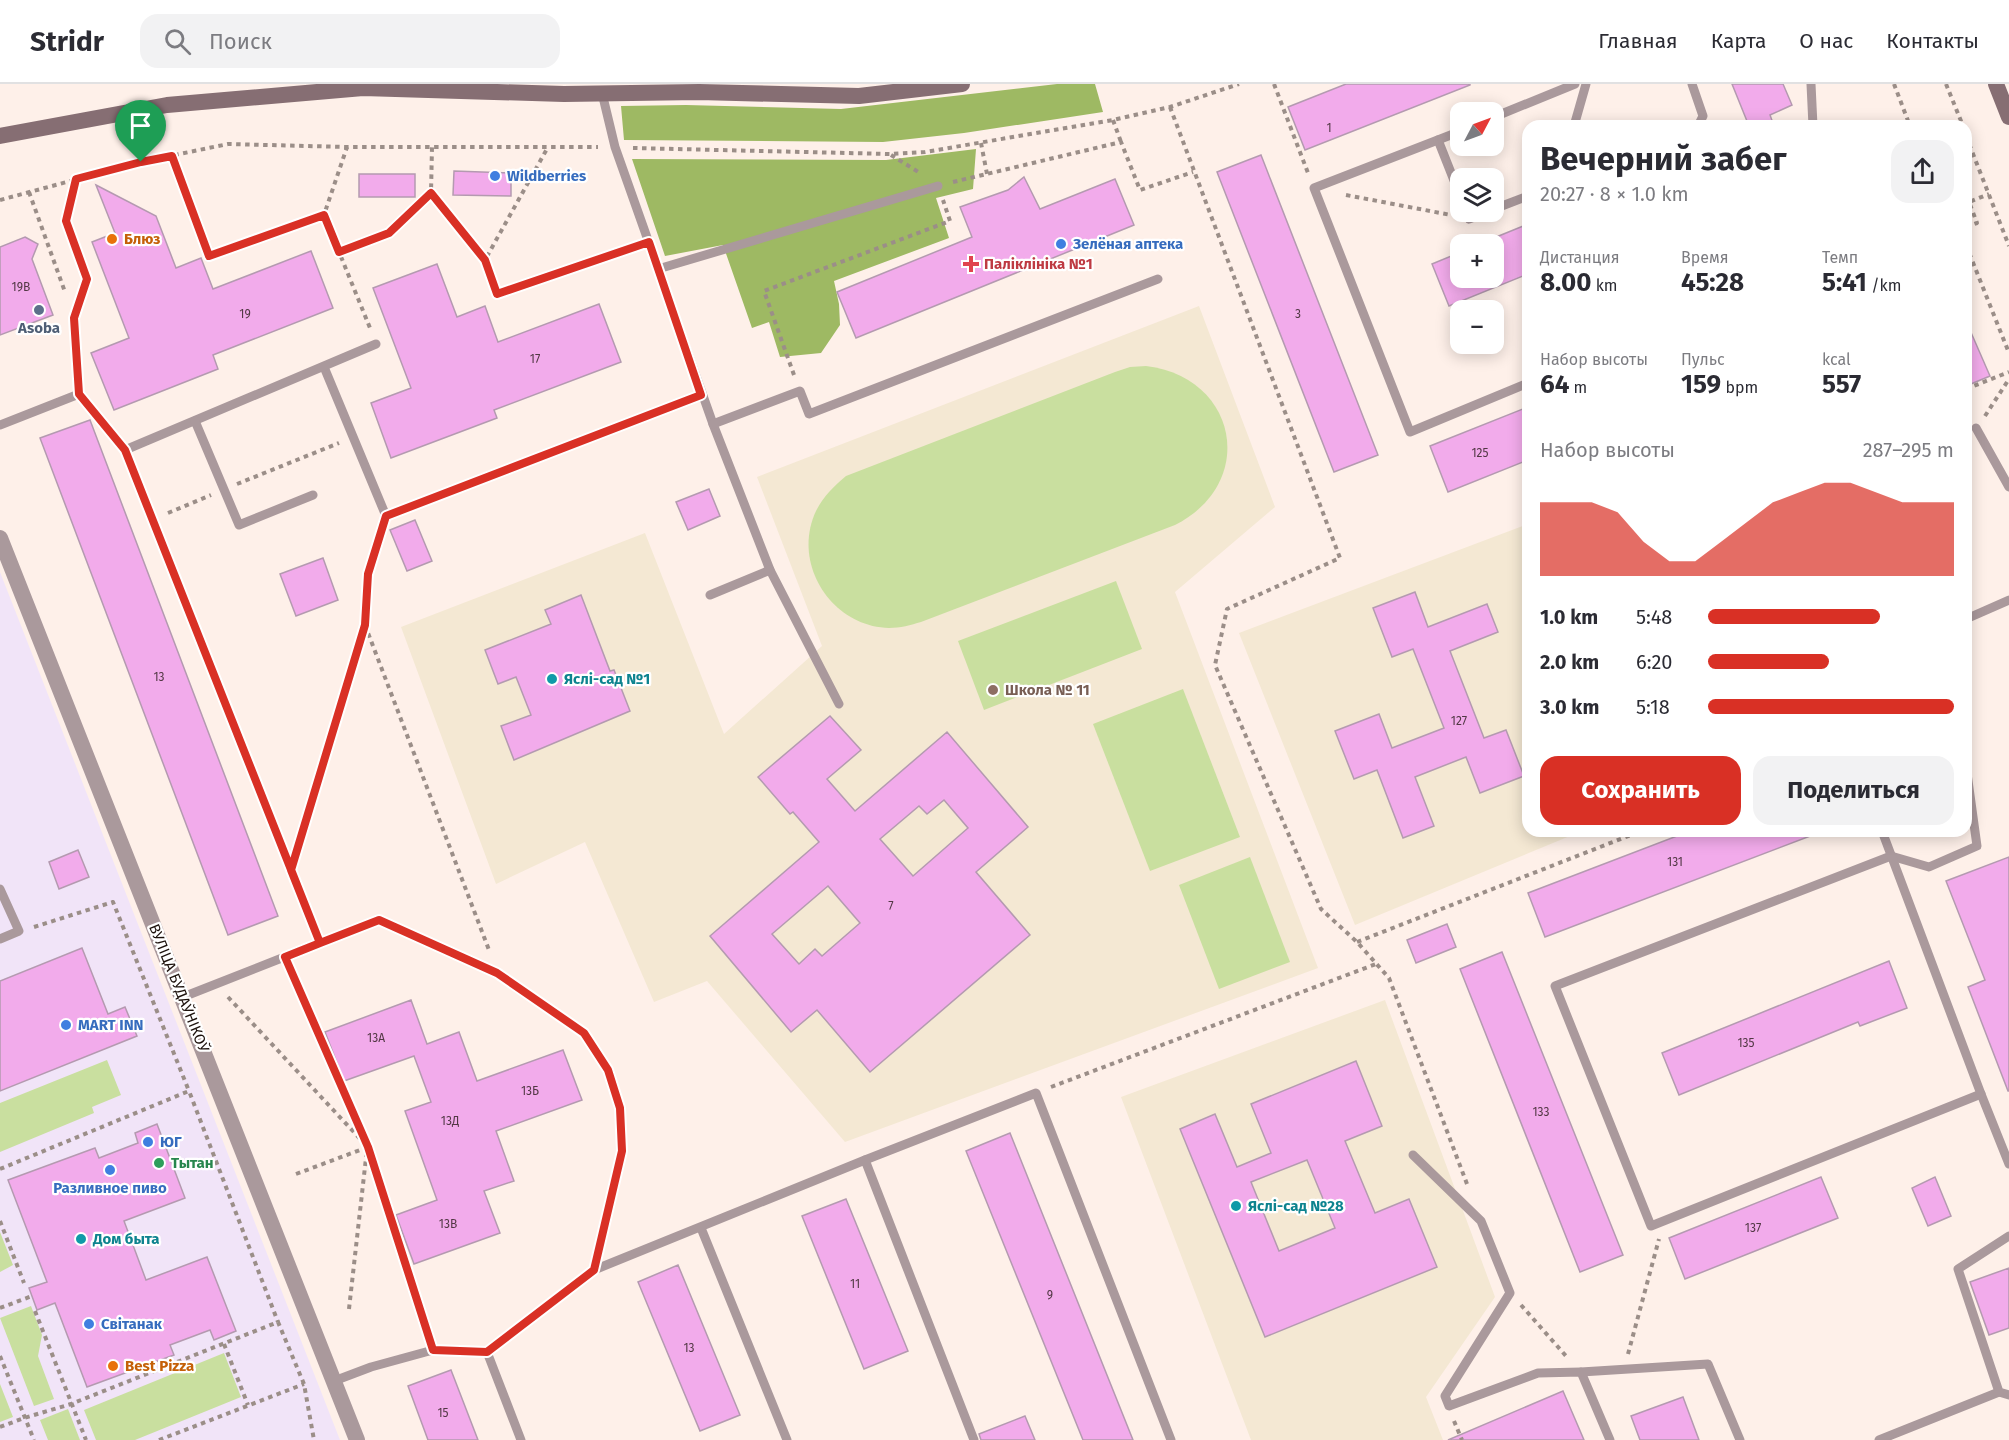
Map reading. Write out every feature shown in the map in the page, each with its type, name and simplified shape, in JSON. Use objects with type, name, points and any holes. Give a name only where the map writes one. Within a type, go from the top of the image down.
[{"type":"main road","points":[[0,136],[167,105],[362,86],[602,93],[697,88],[858,90],[962,84]]},
{"type":"main road","points":[[1996,84],[2009,117]]},
{"type":"street","name":"ВУЛІЦА БУДАЎНІКОЎ","points":[[0,538],[357,1440]]},
{"type":"lane","points":[[1504,113],[1575,84]]},
{"type":"lane","points":[[1576,120],[1586,84]]},
{"type":"lane","points":[[1692,84],[1703,116],[1701,120]]},
{"type":"lane","points":[[1811,84],[1814,120]]},
{"type":"lane","points":[[602,93],[615,147],[701,395],[770,570],[839,704]]},
{"type":"lane","points":[[1450,135],[1314,188],[1410,432],[1522,385]]},
{"type":"lane","points":[[1438,140],[1450,170]]},
{"type":"lane","points":[[658,268],[938,186]]},
{"type":"lane","points":[[1504,205],[1522,198]]},
{"type":"lane","points":[[66,221],[87,279],[74,318],[79,394],[125,450],[320,943]]},
{"type":"lane","points":[[713,424],[800,391],[809,414],[1158,279]]},
{"type":"lane","points":[[125,450],[376,344]]},
{"type":"lane","points":[[324,367],[386,516],[368,574]]},
{"type":"lane","points":[[0,425],[79,394]]},
{"type":"lane","points":[[386,516],[701,395]]},
{"type":"lane","points":[[195,420],[238,525],[313,495]]},
{"type":"lane","points":[[1976,428],[2009,487]]},
{"type":"lane","points":[[710,595],[770,570]]},
{"type":"lane","points":[[1972,616],[2009,600]]},
{"type":"lane","points":[[1972,810],[1977,846],[1929,867],[1891,856],[1555,986],[1651,1226],[1981,1094]]},
{"type":"lane","points":[[1884,837],[2009,1164]]},
{"type":"lane","points":[[0,889],[20,931],[0,939]]},
{"type":"lane","points":[[183,997],[379,920],[497,973],[584,1033],[608,1070],[620,1108],[622,1151],[594,1270]]},
{"type":"lane","points":[[334,1381],[371,1367],[433,1350],[487,1352],[594,1270],[1036,1093],[1171,1440]]},
{"type":"lane","points":[[1413,1155],[1481,1221],[1510,1293],[1445,1396],[1449,1406],[1538,1373],[1708,1364],[1740,1440]]},
{"type":"lane","points":[[865,1160],[974,1440]]},
{"type":"lane","points":[[701,1228],[787,1440]]},
{"type":"lane","points":[[1999,1392],[1958,1269],[2009,1236]]},
{"type":"lane","points":[[487,1352],[521,1440]]},
{"type":"lane","points":[[1581,1372],[1610,1440]]},
{"type":"lane","points":[[1879,1440],[1999,1392],[2009,1395]]},
{"type":"path","points":[[0,200],[76,179],[228,144],[347,147],[615,147],[890,154],[925,152],[1113,120],[1170,107],[1239,84]]},
{"type":"path","points":[[1894,84],[1908,120]]},
{"type":"path","points":[[1946,84],[1961,120]]},
{"type":"path","points":[[1170,107],[1340,558],[1227,609],[1215,665],[1321,909],[1357,942],[1389,978],[1469,1188]]},
{"type":"path","points":[[1113,120],[1140,190],[1193,172]]},
{"type":"path","points":[[938,186],[1121,142]]},
{"type":"path","points":[[981,143],[987,174]]},
{"type":"path","points":[[347,147],[324,215],[376,344]]},
{"type":"path","points":[[432,147],[431,193],[485,260],[497,294],[649,242]]},
{"type":"path","points":[[485,260],[549,147]]},
{"type":"path","points":[[1972,151],[2009,246]]},
{"type":"path","points":[[800,391],[764,291],[950,221],[938,186],[890,154]]},
{"type":"path","points":[[172,156],[209,256],[324,215]]},
{"type":"path","points":[[66,221],[76,179]]},
{"type":"path","points":[[29,192],[74,318]]},
{"type":"path","points":[[339,252],[389,233],[431,193]]},
{"type":"path","points":[[1972,201],[1989,194]]},
{"type":"path","points":[[1972,210],[1977,223],[1972,225]]},
{"type":"path","points":[[1972,260],[2008,349]]},
{"type":"path","points":[[1972,387],[2009,372]]},
{"type":"path","points":[[1976,428],[2009,379]]},
{"type":"path","points":[[152,519],[353,437]]},
{"type":"path","points":[[291,870],[365,625],[368,574]]},
{"type":"path","points":[[365,625],[497,973]]},
{"type":"path","points":[[1357,942],[1626,837]]},
{"type":"path","points":[[20,931],[113,902],[304,1383],[314,1440]]},
{"type":"path","points":[[285,957],[368,1147],[433,1350]]},
{"type":"path","points":[[1036,1093],[1376,964]]},
{"type":"path","points":[[215,984],[368,1147],[349,1309]]},
{"type":"path","points":[[0,1169],[189,1091]]},
{"type":"path","points":[[296,1174],[368,1147]]},
{"type":"path","points":[[0,1221],[24,1283]]},
{"type":"path","points":[[1624,1369],[1664,1221]]},
{"type":"path","points":[[1510,1293],[1581,1372]]},
{"type":"path","points":[[0,1308],[32,1296]]},
{"type":"path","points":[[35,1311],[86,1440]]},
{"type":"path","points":[[0,1427],[71,1404],[278,1322]]},
{"type":"path","points":[[224,1344],[248,1405]]},
{"type":"path","points":[[0,1356],[34,1440]]},
{"type":"path","points":[[159,1440],[304,1383]]},
{"type":"shaded area","name":"Школа № 11","points":[[1199,306],[1275,507],[1175,592],[1318,968],[845,1142],[707,981],[654,1002],[585,842],[496,884],[401,627],[645,533],[724,734],[822,646],[757,477]]},
{"type":"shaded area","points":[[1522,526],[1522,837],[1568,837],[1355,925],[1239,633]]},
{"type":"shaded area","points":[[0,572],[340,1440],[0,1440]]},
{"type":"shaded area","points":[[1385,1000],[1495,1297],[1426,1397],[1443,1440],[1251,1440],[1121,1097]]},
{"type":"green space","points":[[1057,84],[1095,84],[1103,112],[964,133],[883,142],[624,140],[621,106],[686,105],[841,109]]},
{"type":"green space","points":[[976,149],[973,189],[936,198],[949,238],[834,281],[839,304],[840,325],[821,353],[780,357],[769,322],[752,328],[723,245],[665,256],[632,159],[886,160]]},
{"type":"green space","points":[[1146,366],[1177,374],[1201,390],[1217,410],[1226,434],[1227,459],[1218,484],[1201,507],[1175,525],[921,622],[901,627],[868,625],[850,617],[834,605],[822,589],[813,571],[809,552],[810,531],[816,511],[822,501],[846,476],[1115,372],[1130,367]]},
{"type":"green space","points":[[1116,581],[1142,649],[984,710],[958,641]]},
{"type":"green space","points":[[1183,689],[1240,837],[1150,871],[1093,724]]},
{"type":"green space","points":[[1250,857],[1290,962],[1219,989],[1179,885]]},
{"type":"green space","points":[[107,1060],[121,1095],[92,1107],[94,1113],[0,1152],[0,1103]]},
{"type":"green space","points":[[0,1232],[13,1265],[0,1272]]},
{"type":"green space","points":[[31,1306],[42,1335],[38,1356],[54,1399],[34,1406],[0,1318]]},
{"type":"green space","points":[[224,1353],[241,1397],[135,1440],[96,1440],[84,1410]]},
{"type":"green space","points":[[0,1384],[13,1417],[0,1422]]},
{"type":"green space","points":[[68,1409],[80,1440],[48,1440],[40,1420]]},
{"type":"building","points":[[1346,84],[1470,85],[1305,150],[1288,107]]},
{"type":"building","points":[[1732,84],[1783,84],[1792,105],[1770,115],[1772,120],[1747,120]]},
{"type":"building","points":[[1261,155],[1378,455],[1334,472],[1217,172]]},
{"type":"building","points":[[454,171],[511,173],[511,196],[453,195]]},
{"type":"building","points":[[359,174],[415,174],[415,197],[359,197]]},
{"type":"building","name":"Паліклініка №1","points":[[1024,177],[1040,209],[1115,179],[1134,225],[856,338],[837,292],[972,237],[960,207],[1008,190]]},
{"type":"building","points":[[96,185],[156,216],[176,268],[201,258],[213,289],[311,251],[333,308],[213,355],[218,369],[114,410],[91,353],[129,338],[92,242],[115,233]]},
{"type":"building","points":[[1522,226],[1522,276],[1504,284],[1504,234]]},
{"type":"building","points":[[25,237],[38,244],[32,259],[53,315],[0,335],[0,247]]},
{"type":"building","points":[[1450,257],[1450,288],[1493,288],[1464,300],[1450,300],[1449,306],[1432,264]]},
{"type":"building","points":[[437,264],[457,317],[485,306],[498,342],[599,304],[621,362],[494,410],[497,418],[391,458],[371,403],[411,388],[373,288]]},
{"type":"building","points":[[1972,335],[1990,376],[1972,384]]},
{"type":"building","points":[[1522,409],[1522,462],[1448,492],[1430,446]]},
{"type":"building","points":[[90,420],[278,916],[228,935],[40,438]]},
{"type":"building","points":[[709,489],[720,516],[688,530],[676,502]]},
{"type":"building","points":[[415,520],[432,561],[407,571],[390,530]]},
{"type":"building","points":[[323,558],[338,600],[296,616],[280,574]]},
{"type":"building","points":[[1415,592],[1428,627],[1487,604],[1498,632],[1450,651],[1484,738],[1506,730],[1522,771],[1522,777],[1480,793],[1466,757],[1415,777],[1434,826],[1403,838],[1377,770],[1354,779],[1335,731],[1379,714],[1392,748],[1444,728],[1413,649],[1392,657],[1373,608]]},
{"type":"building","name":"Яслі-сад №1","points":[[581,595],[610,671],[614,670],[630,711],[514,760],[501,726],[531,715],[516,677],[498,684],[485,650],[551,624],[545,610]]},
{"type":"building","points":[[830,716],[861,750],[827,779],[855,811],[947,732],[1028,827],[976,872],[1030,935],[870,1072],[817,1010],[791,1032],[710,936],[819,842],[793,812],[790,814],[758,777]],"holes":[[[944,800],[968,828],[913,876],[880,839],[919,806],[927,814]],[[828,886],[860,923],[822,956],[815,949],[799,964],[772,934]]]},
{"type":"building","points":[[1674,837],[1808,837],[1545,937],[1528,893]]},
{"type":"building","points":[[78,850],[89,877],[59,889],[49,862]]},
{"type":"building","points":[[2009,857],[2008,1091],[1968,987],[1985,980],[1946,881]]},
{"type":"building","points":[[1447,924],[1456,947],[1416,963],[1407,940]]},
{"type":"building","name":"MART INN","points":[[82,948],[108,1014],[125,1007],[137,1036],[0,1091],[0,981]]},
{"type":"building","points":[[1502,952],[1623,1255],[1580,1272],[1460,969]]},
{"type":"building","points":[[1889,961],[1907,1008],[1860,1026],[1858,1022],[1679,1095],[1662,1053]]},
{"type":"building","points":[[411,1000],[427,1044],[459,1032],[477,1081],[563,1050],[582,1100],[496,1131],[514,1181],[484,1191],[500,1233],[414,1264],[396,1215],[437,1200],[405,1111],[431,1102],[414,1056],[344,1081],[325,1032]]},
{"type":"building","name":"Яслі-сад №28","points":[[1356,1061],[1382,1126],[1345,1141],[1375,1213],[1409,1199],[1437,1267],[1265,1337],[1180,1129],[1215,1114],[1237,1167],[1271,1153],[1251,1104]],"holes":[[[1307,1160],[1335,1228],[1279,1251],[1251,1182]]]},
{"type":"building","name":"Дом быта","points":[[157,1124],[185,1198],[124,1221],[146,1280],[207,1257],[236,1331],[214,1340],[210,1330],[170,1345],[174,1355],[87,1387],[55,1303],[37,1310],[29,1288],[47,1282],[8,1180],[95,1148],[99,1158],[138,1143],[135,1133]]},
{"type":"building","points":[[1010,1133],[1133,1440],[1083,1440],[966,1151]]},
{"type":"building","points":[[1821,1177],[1838,1218],[1685,1279],[1669,1238]]},
{"type":"building","points":[[1935,1177],[1951,1216],[1928,1226],[1912,1188]]},
{"type":"building","points":[[846,1199],[908,1351],[864,1369],[802,1216]]},
{"type":"building","points":[[678,1265],[740,1415],[700,1431],[638,1282]]},
{"type":"building","points":[[2009,1268],[2009,1328],[1989,1335],[1970,1282]]},
{"type":"building","points":[[451,1370],[478,1440],[428,1440],[408,1386]]},
{"type":"building","points":[[1563,1391],[1584,1440],[1448,1440]]},
{"type":"building","points":[[1683,1397],[1699,1440],[1640,1440],[1631,1416]]},
{"type":"building","points":[[1025,1416],[1035,1440],[981,1440],[979,1434]]},
{"type":"place","name":"Wildberries","points":[[495,176]]},
{"type":"place","name":"Блюз","points":[[112,239]]},
{"type":"place","name":"Зелёная аптека","points":[[1061,244]]},
{"type":"place","name":"Паліклініка №1","points":[[971,264]]},
{"type":"place","name":"Asoba","points":[[39,310]]},
{"type":"place","name":"Яслі-сад №1","points":[[552,679]]},
{"type":"place","name":"Школа № 11","points":[[993,690]]},
{"type":"place","name":"MART INN","points":[[66,1025]]},
{"type":"place","name":"ЮГ","points":[[148,1142]]},
{"type":"place","name":"Тытан","points":[[159,1163]]},
{"type":"place","name":"Разливное пиво","points":[[110,1170]]},
{"type":"place","name":"Яслі-сад №28","points":[[1236,1206]]},
{"type":"place","name":"Дом быта","points":[[81,1239]]},
{"type":"place","name":"Світанак","points":[[89,1324]]},
{"type":"place","name":"Best Pizza","points":[[113,1366]]},
{"type":"route","points":[[141,162],[76,179],[66,221],[87,279],[74,318],[79,394],[125,450],[320,943],[379,920],[497,973],[584,1033],[608,1070],[620,1108],[622,1151],[594,1270],[487,1352],[433,1350],[368,1147],[285,957],[320,943],[291,870],[365,625],[368,574],[386,516],[701,395],[649,242],[497,294],[485,260],[431,193],[389,233],[339,252],[324,215],[209,256],[172,156],[141,162]]}]
